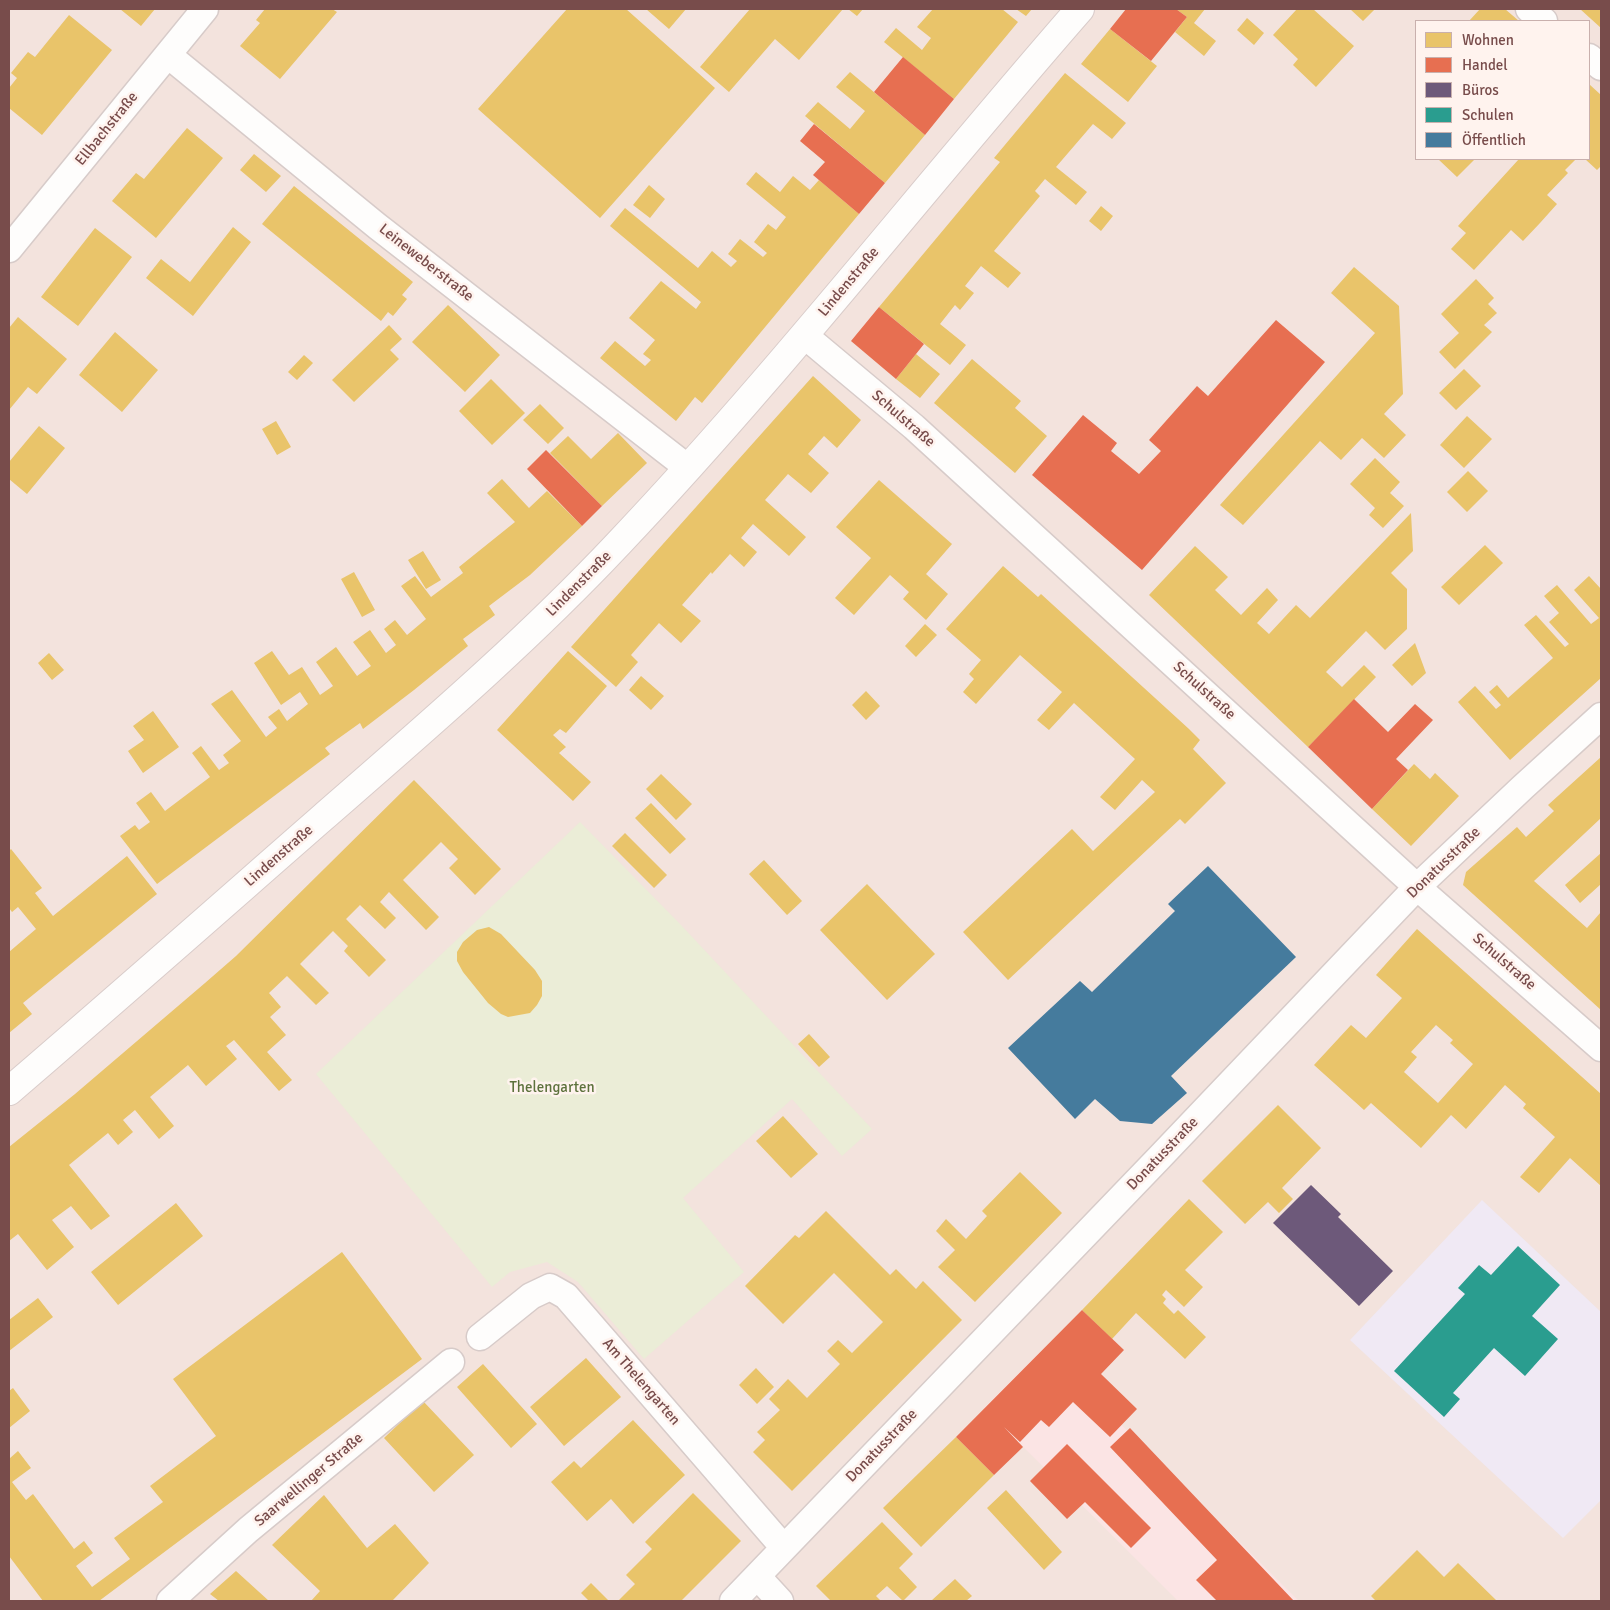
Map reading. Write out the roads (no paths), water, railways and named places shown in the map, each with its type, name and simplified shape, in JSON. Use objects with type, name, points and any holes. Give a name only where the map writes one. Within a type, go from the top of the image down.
[{"type":"street","name":"Ellbachstraße","points":[[9,250],[205,9]]},
{"type":"street","name":"Lindenstraße","points":[[9,1091],[399,751],[535,629],[619,544],[688,468],[804,335],[1080,9]]},
{"type":"street","points":[[1528,9],[1543,20]]},
{"type":"street","name":"Leineweberstraße","points":[[168,55],[377,226],[688,468]]},
{"type":"street","points":[[1590,57],[1601,67]]},
{"type":"street","name":"Schulstraße","points":[[804,335],[914,428],[1417,887],[1601,1048]]},
{"type":"street","name":"Donatusstraße","points":[[733,1601],[1160,1158],[1417,887],[1522,787],[1601,716]]},
{"type":"street","name":"Am Thelengarten","points":[[480,1337],[531,1296],[550,1287],[566,1296],[784,1548]]},
{"type":"street","name":"Saarwellinger Straße","points":[[170,1601],[248,1530],[451,1362]]},
{"type":"street","points":[[757,1576],[780,1601]]},
{"type":"park label","name":"Thelengarten","points":[[552,1088]]}]
